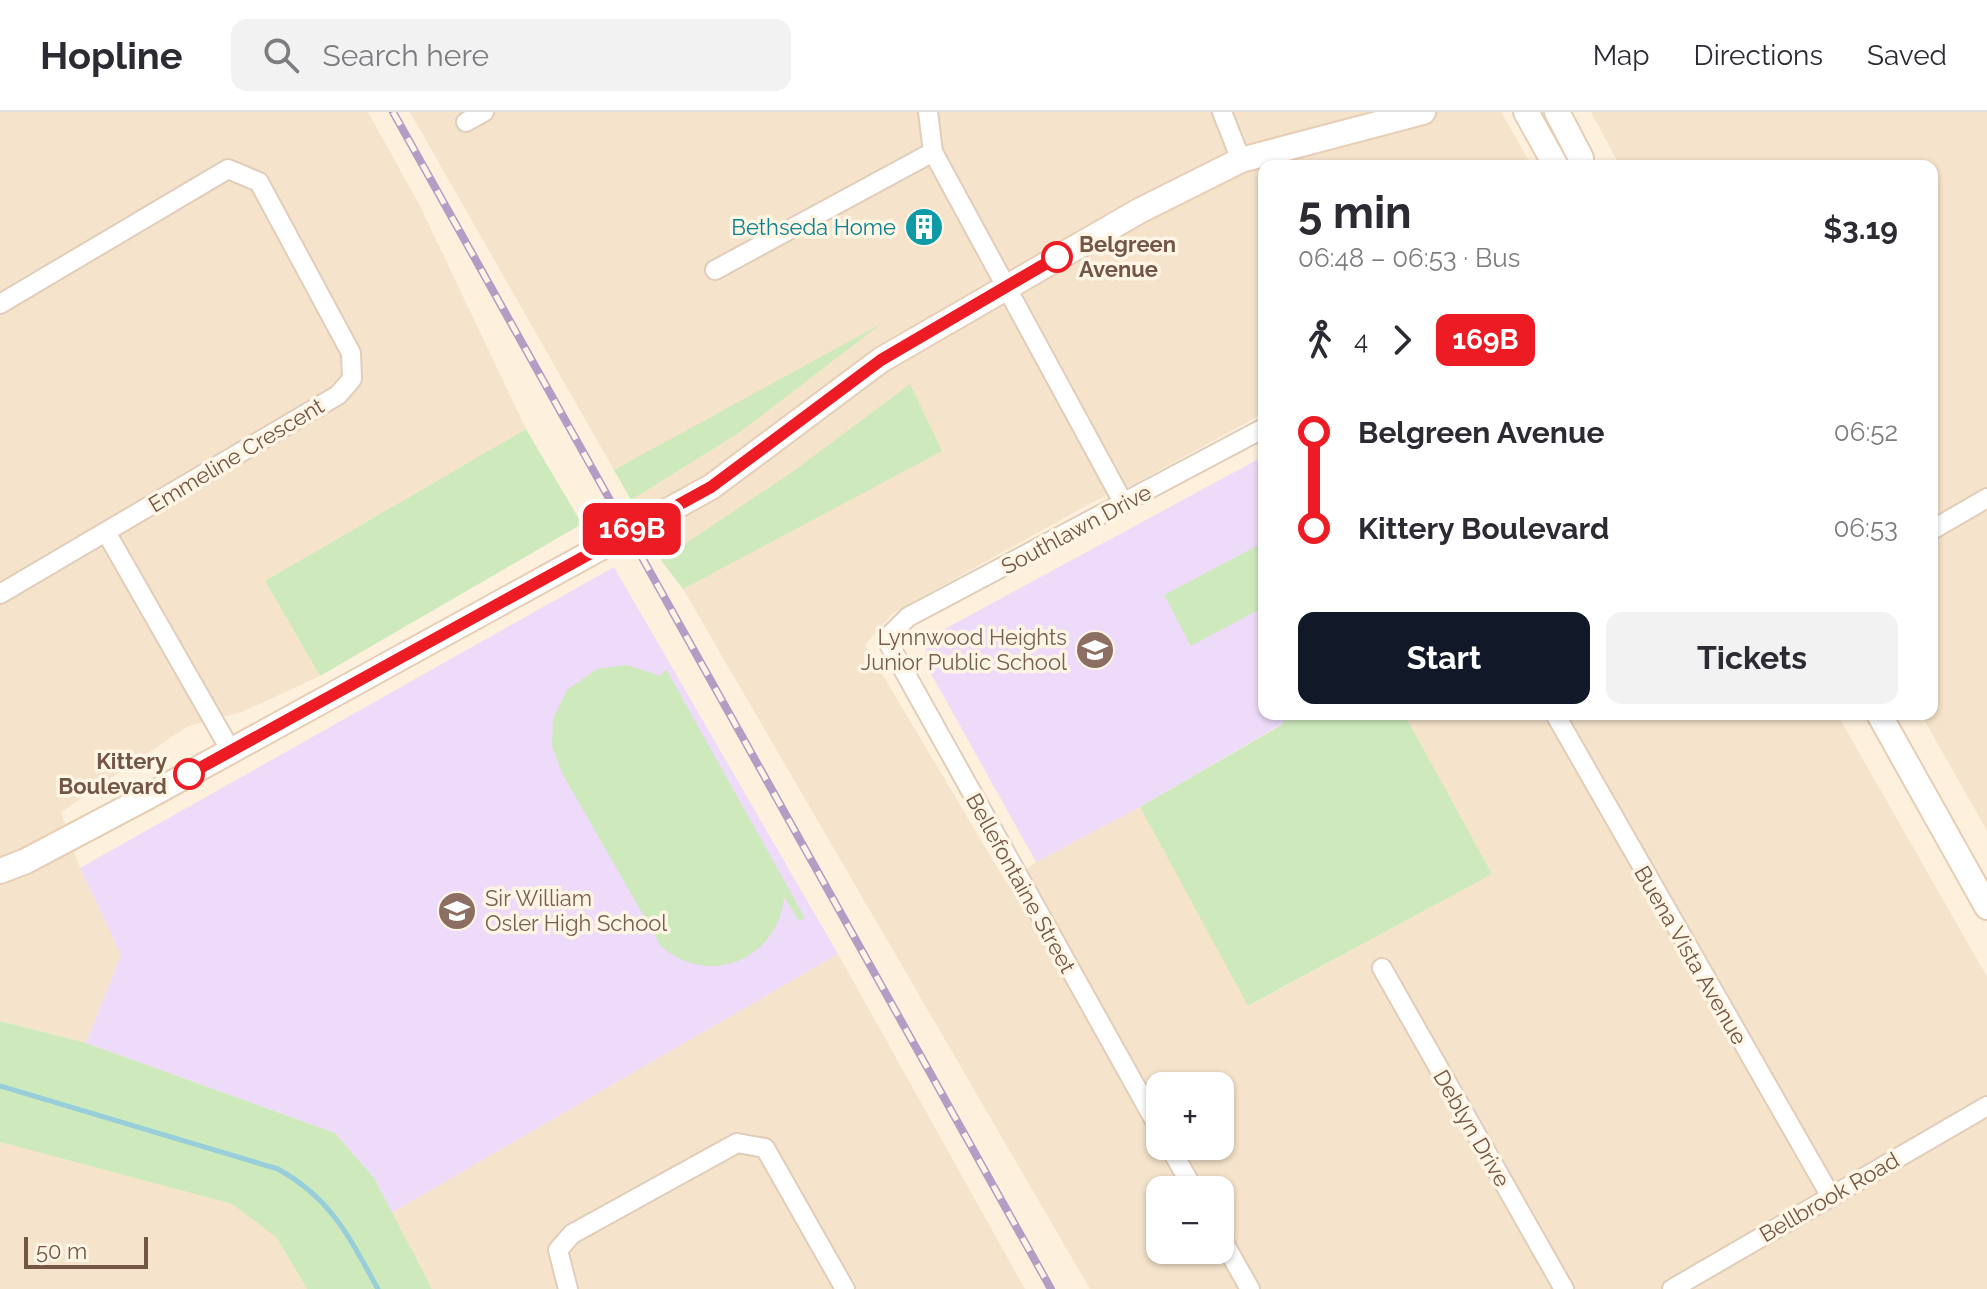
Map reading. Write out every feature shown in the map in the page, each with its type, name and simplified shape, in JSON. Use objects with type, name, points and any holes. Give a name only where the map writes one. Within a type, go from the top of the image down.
[{"type":"street","points":[[466,122],[484,112]]},
{"type":"street","points":[[928,112],[933,152],[1124,504]]},
{"type":"street","points":[[1222,112],[1241,160]]},
{"type":"street","points":[[0,871],[26,861],[231,751],[711,487],[881,360],[1004,286],[1139,211],[1241,160],[1423,112]]},
{"type":"street","points":[[1526,112],[1553,160]]},
{"type":"street","points":[[1557,112],[1581,160]]},
{"type":"street","points":[[715,270],[933,152]]},
{"type":"street","name":"Emmeline Crescent","points":[[0,304],[228,169],[259,182],[351,353],[352,379],[338,395],[0,594]]},
{"type":"street","name":"Southlawn Drive","points":[[891,634],[908,617],[1258,431]]},
{"type":"street","points":[[1938,527],[1987,498]]},
{"type":"street","points":[[106,532],[231,751]]},
{"type":"street","name":"Bellefontaine Street","points":[[891,634],[889,644],[894,656],[1146,1105]]},
{"type":"street","name":"Buena Vista Avenue","points":[[1558,720],[1830,1195]]},
{"type":"street","points":[[1882,720],[1987,907]]},
{"type":"street","name":"Deblyn Drive","points":[[1382,968],[1564,1289]]},
{"type":"street","name":"Bellbrook Road","points":[[1672,1289],[1987,1106]]},
{"type":"street","points":[[568,1289],[560,1269],[558,1250],[572,1234],[737,1143],[765,1148],[845,1289]]},
{"type":"street","points":[[1234,1261],[1250,1289]]},
{"type":"shaded area","points":[[0,112],[368,112],[420,206],[526,429],[265,581],[320,676],[242,712],[188,726],[61,812],[80,868],[121,955],[86,1043],[0,1021]]},
{"type":"shaded area","points":[[410,112],[1501,112],[1529,160],[1258,160],[1258,416],[1136,483],[1095,501],[893,613],[865,645],[1007,884],[1036,862],[1140,807],[1249,1006],[1491,874],[1407,720],[1840,720],[1987,977],[1987,1289],[1090,1289],[683,589],[661,560],[631,500]]},
{"type":"shaded area","points":[[1591,112],[1987,112],[1987,831],[1924,720],[1938,720],[1938,160],[1617,160]]},
{"type":"shaded area","name":"Lynnwood Heights Junior Public School","points":[[1258,459],[1258,720],[1289,720],[1140,807],[1036,862],[924,661],[928,638]]},
{"type":"shaded area","name":"Sir William Osler High School","points":[[614,567],[838,954],[391,1213],[374,1178],[335,1133],[86,1043],[121,955],[80,868]]},
{"type":"shaded area","points":[[838,954],[1025,1289],[432,1289],[391,1213]]},
{"type":"shaded area","points":[[0,1142],[232,1204],[277,1238],[307,1289],[0,1289]]},
{"type":"green space","points":[[881,324],[740,432],[631,500],[614,470]]},
{"type":"green space","points":[[910,384],[942,451],[683,589],[661,560],[795,470]]},
{"type":"green space","points":[[526,429],[582,524],[320,676],[265,581]]},
{"type":"green space","points":[[1258,545],[1258,610],[1191,646],[1164,595]]},
{"type":"green space","points":[[627,665],[660,676],[666,669],[805,918],[799,921],[784,897],[779,919],[769,937],[755,951],[738,961],[719,966],[699,965],[680,959],[661,946],[562,773],[552,746],[553,719],[567,690],[597,669]]},
{"type":"green space","points":[[1283,720],[1407,720],[1492,874],[1248,1006],[1140,807],[1283,724]]},
{"type":"green space","points":[[0,1021],[86,1043],[335,1133],[374,1178],[432,1289],[307,1289],[277,1238],[232,1204],[0,1142]]},
{"type":"waterway","points":[[0,1086],[278,1169],[326,1206],[348,1236],[378,1289]]},
{"type":"railway","points":[[393,112],[1051,1289]]},
{"type":"bus line","name":"169B","points":[[189,774],[711,487],[758,455],[881,360],[1057,257]]},
{"type":"place","name":"Bethseda Home","points":[[924,227]]},
{"type":"place","name":"Belgreen Avenue","points":[[1057,257]]},
{"type":"place","name":"Lynnwood Heights Junior Public School","points":[[1095,650]]},
{"type":"place","name":"Kittery Boulevard","points":[[189,774]]},
{"type":"place","name":"Sir William Osler High School","points":[[457,911]]}]
